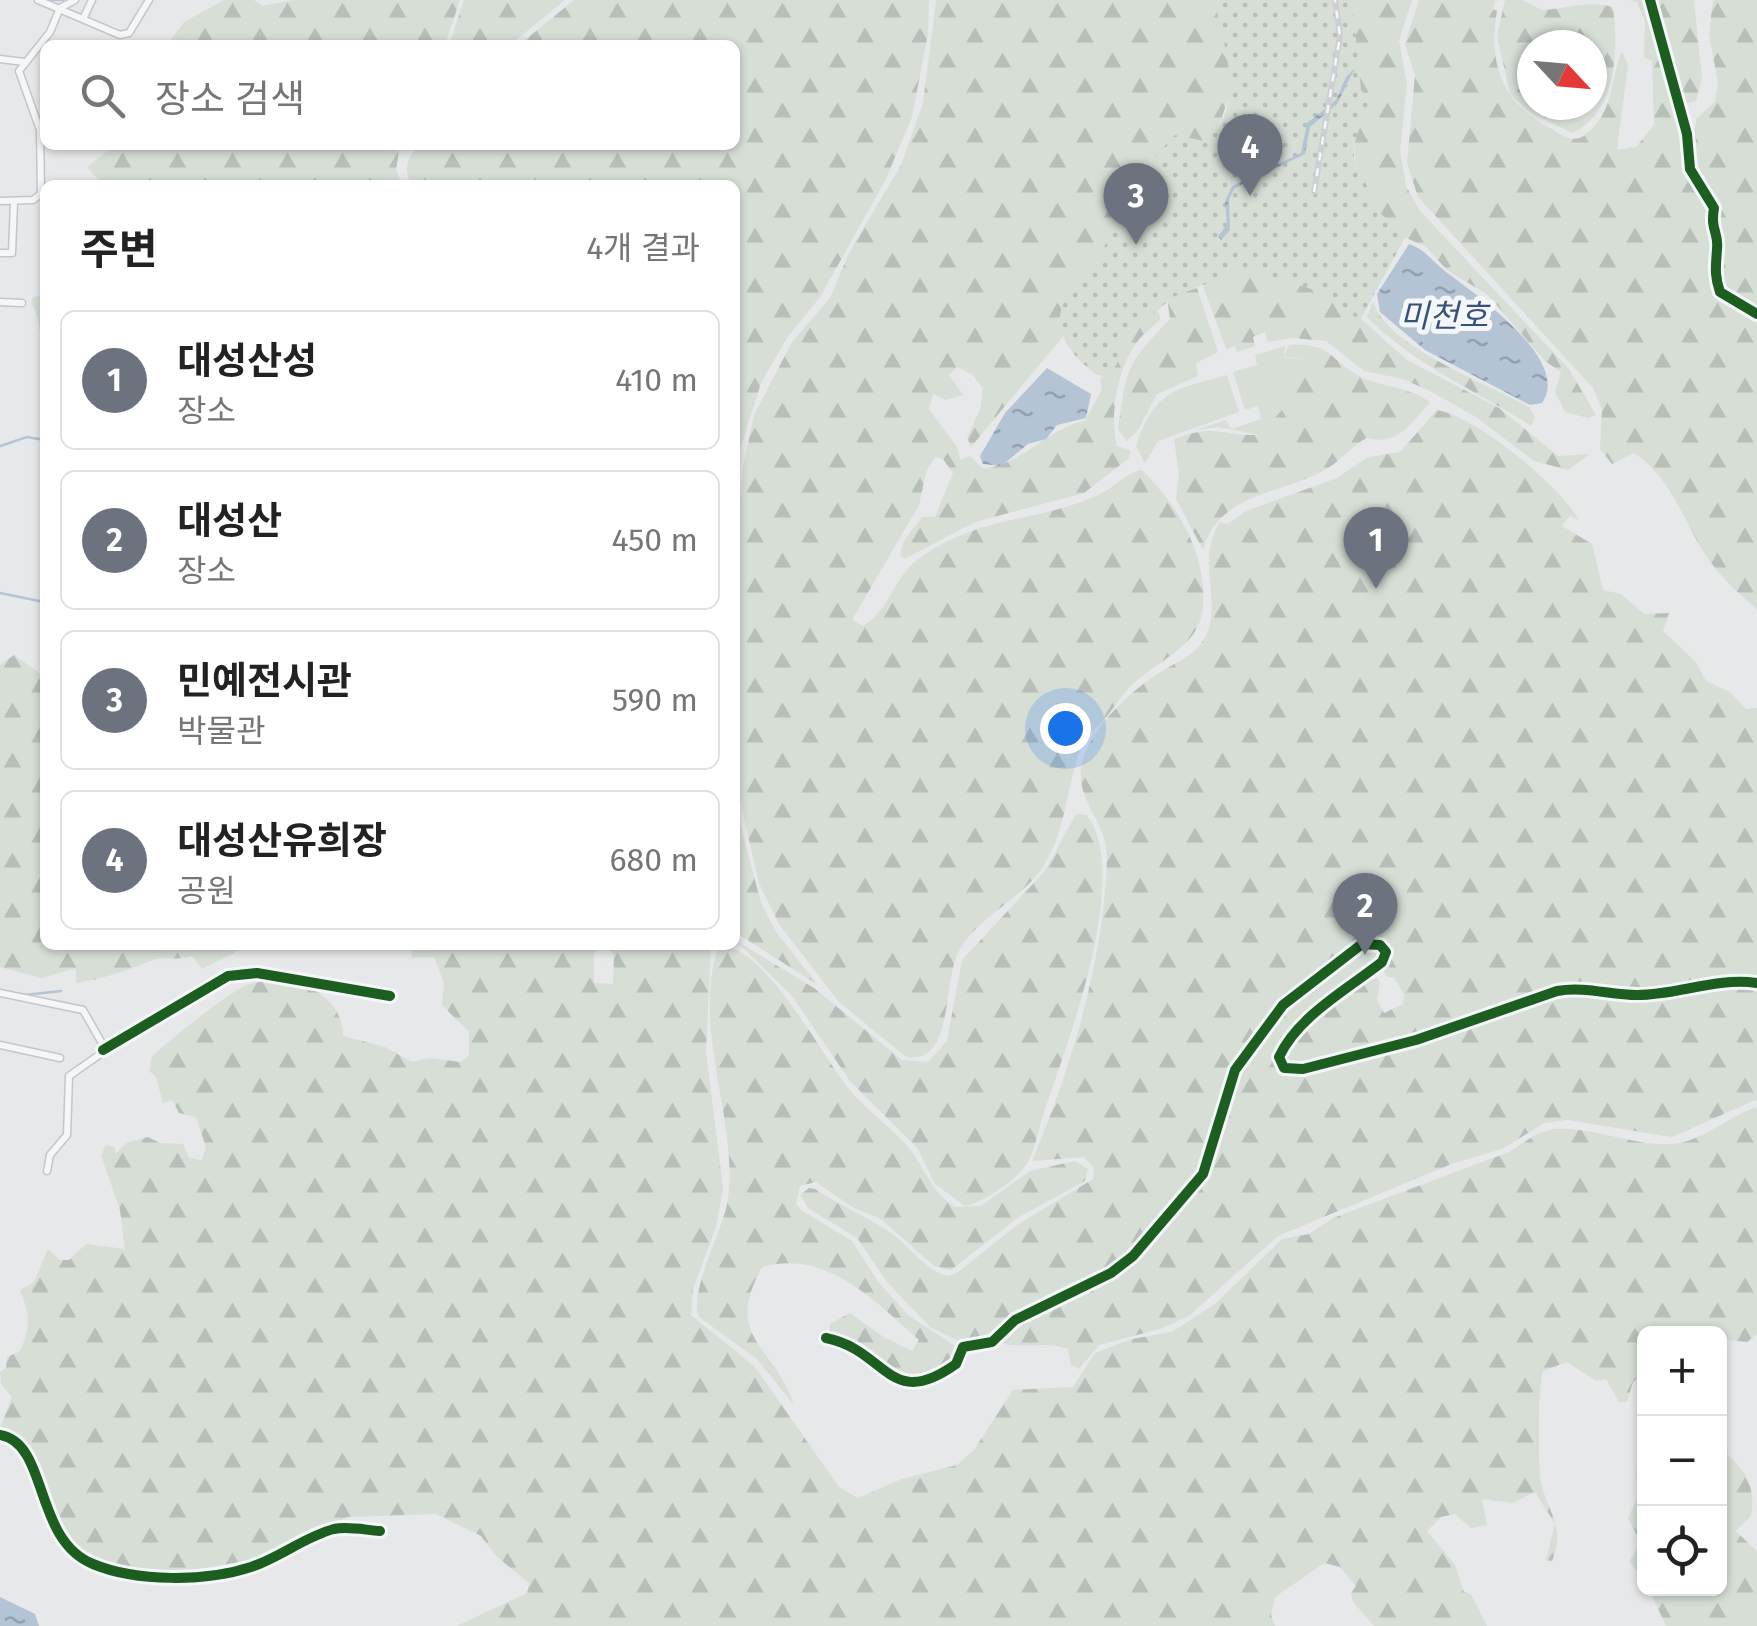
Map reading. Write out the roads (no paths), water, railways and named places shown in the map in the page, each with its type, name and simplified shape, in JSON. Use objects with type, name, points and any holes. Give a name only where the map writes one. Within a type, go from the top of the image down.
[{"type":"street","points":[[38,0],[125,34],[150,0]]},
{"type":"street","points":[[43,40],[60,8],[75,0]]},
{"type":"street","points":[[82,19],[92,0]]},
{"type":"street","points":[[1650,0],[1687,134],[1690,168],[1714,208],[1710,224],[1718,244],[1714,271],[1720,292],[1757,314]]},
{"type":"street","points":[[50,32],[50,40]]},
{"type":"street","points":[[40,44],[24,62],[20,77],[40,127]]},
{"type":"street","points":[[0,59],[24,62]]},
{"type":"street","points":[[41,180],[42,150]]},
{"type":"street","points":[[0,201],[40,194]]},
{"type":"street","points":[[0,252],[12,253],[14,201]]},
{"type":"street","points":[[0,302],[22,302]]},
{"type":"street","points":[[826,1338],[854,1346],[903,1383],[926,1382],[956,1364],[962,1348],[992,1342],[1015,1320],[1111,1273],[1133,1256],[1203,1174],[1227,1090],[1254,1042],[1295,994],[1362,944],[1380,944],[1386,952],[1382,962],[1326,1002],[1288,1042],[1279,1057],[1284,1068],[1302,1069],[1416,1040],[1557,990],[1574,988],[1634,995],[1731,980],[1757,983]]},
{"type":"street","points":[[47,1172],[50,1155],[67,1136],[70,1076],[103,1050],[228,976],[258,973],[390,996]]},
{"type":"street","points":[[0,994],[83,1010],[94,1023],[103,1050]]},
{"type":"street","points":[[0,1045],[60,1058]]},
{"type":"street","points":[[0,1436],[27,1452],[56,1534],[90,1563],[122,1574],[148,1578],[248,1568],[330,1530],[380,1531]]},
{"type":"water","points":[[1355,68],[1337,104],[1310,127],[1305,154],[1235,188],[1229,199],[1230,230],[1221,240],[1218,236],[1227,225],[1225,201],[1232,186],[1301,153],[1307,123],[1336,100],[1346,77]]},
{"type":"water","name":"미천호","points":[[1409,244],[1497,312],[1532,348],[1544,367],[1548,386],[1542,403],[1530,405],[1425,350],[1380,312],[1377,294]]},
{"type":"water","points":[[1047,368],[1091,394],[1086,418],[1057,425],[1046,439],[1028,444],[1001,466],[983,464],[980,456],[1005,413]]},
{"type":"water","points":[[0,1597],[35,1614],[39,1626],[0,1626]]},
{"type":"waterway","points":[[47,0],[63,0]]},
{"type":"waterway","points":[[0,446],[27,437],[40,439]]},
{"type":"waterway","points":[[0,593],[40,601]]},
{"type":"waterway","points":[[25,995],[61,991]]},
{"type":"railway","points":[[1314,192],[1340,36],[1335,0]]},
{"type":"place","name":"대성산유희장","points":[[1250,196]]},
{"type":"place","name":"민예전시관","points":[[1136,245]]},
{"type":"place","name":"대성산성","points":[[1376,589]]},
{"type":"place","name":"대성산","points":[[1365,955]]}]
